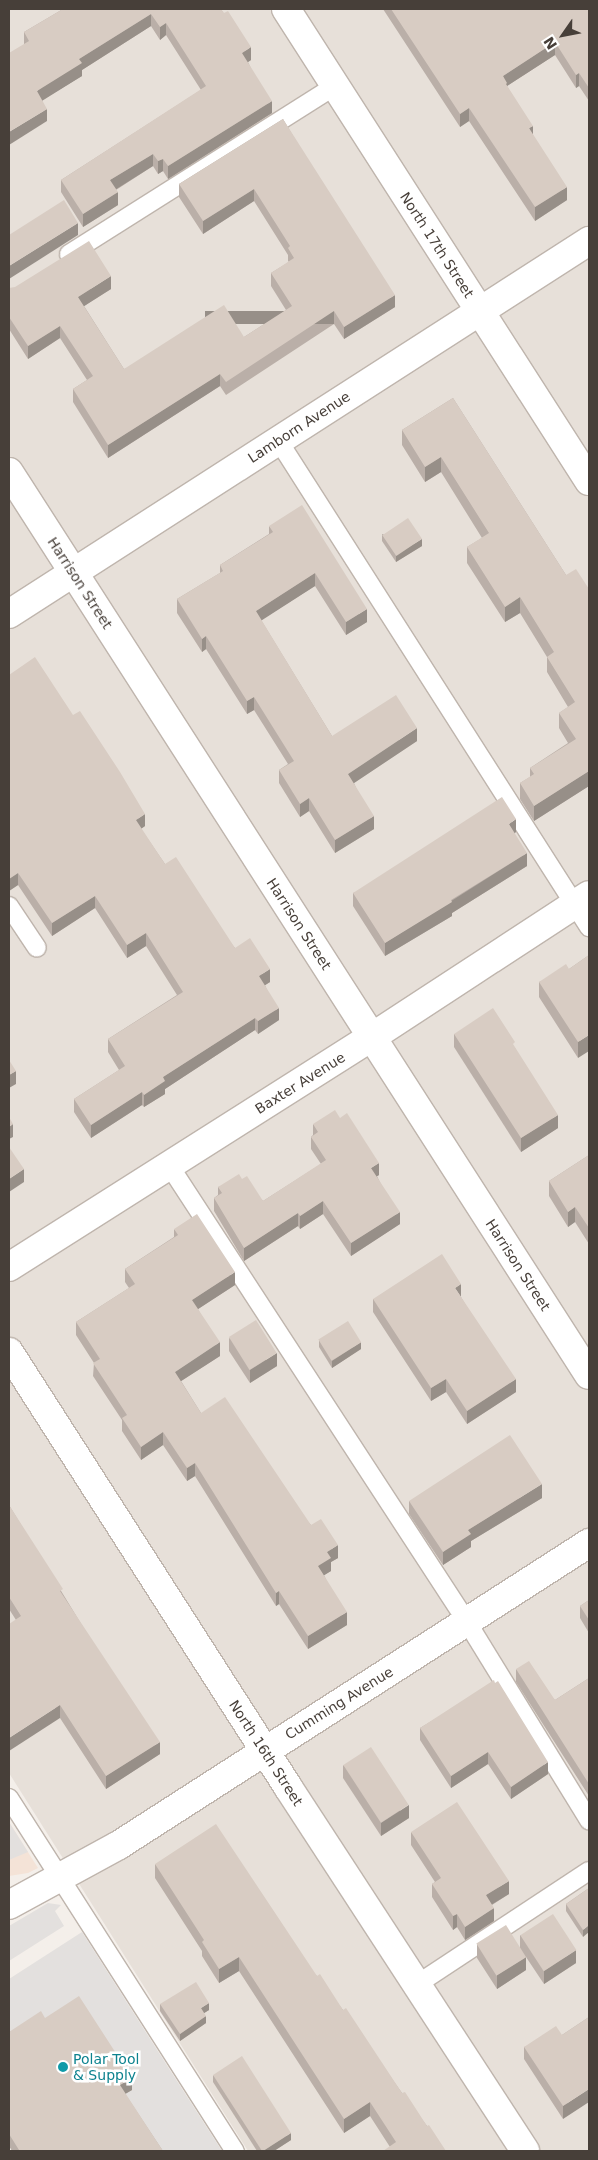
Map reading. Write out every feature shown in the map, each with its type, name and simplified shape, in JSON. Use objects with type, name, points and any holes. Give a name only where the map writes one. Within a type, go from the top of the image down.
[{"type":"street","name":"North 17th Street","points":[[286,9],[589,481]]},
{"type":"street","name":"Lamborn Avenue","points":[[9,614],[589,241]]},
{"type":"street","name":"Harrison Street","points":[[9,472],[589,1375]]},
{"type":"street","name":"Baxter Avenue","points":[[9,1266],[372,1037],[582,900]]},
{"type":"street","name":"North 16th Street","points":[[9,1352],[264,1751],[525,2151]]},
{"type":"street","name":"Cumming Avenue","points":[[9,1905],[118,1845],[589,1543]]},
{"type":"lane","points":[[50,265],[335,86]]},
{"type":"lane","points":[[278,440],[582,900],[589,927]]},
{"type":"lane","points":[[9,906],[37,948]]},
{"type":"lane","points":[[170,1165],[466,1622],[589,1820]]},
{"type":"lane","points":[[9,1798],[235,2151]]},
{"type":"lane","points":[[416,1985],[589,1871]]},
{"type":"shaded area","points":[[9,9],[589,9],[589,2151],[248,2151],[9,1773]]},
{"type":"shaded area","points":[[9,1822],[38,1868],[28,1873],[9,1876]]},
{"type":"shaded area","points":[[9,1822],[28,1852],[9,1860]]},
{"type":"shaded area","points":[[48,1903],[61,1905],[55,1911],[64,1926],[9,1961],[9,1926]]},
{"type":"shaded area","points":[[82,1932],[222,2151],[155,2151],[120,2097],[132,2090],[9,2044],[9,1979]]},
{"type":"building","points":[[63,9],[221,9],[224,13],[228,11],[251,47],[242,53],[272,101],[168,166],[163,159],[158,161],[153,154],[110,180],[118,192],[83,214],[61,180],[206,86],[166,23],[160,27],[151,14],[79,59],[82,63],[37,91],[47,109],[9,132],[9,53],[29,41],[24,32]]},
{"type":"building","points":[[391,9],[589,10],[589,88],[579,73],[576,75],[555,42],[503,76],[506,84],[533,126],[529,128],[567,187],[535,207],[469,108],[460,114]]},
{"type":"building","points":[[283,119],[395,295],[344,327],[334,311],[226,382],[220,374],[108,445],[73,389],[93,376],[60,326],[28,346],[9,317],[9,288],[15,287],[89,241],[111,276],[78,297],[124,369],[224,305],[244,337],[292,306],[271,273],[294,258],[288,248],[290,246],[254,189],[203,221],[179,184]]},
{"type":"building","points":[[64,200],[78,223],[9,266],[9,235]]},
{"type":"building","points":[[453,398],[566,575],[576,569],[589,589],[589,771],[534,806],[520,783],[534,774],[530,768],[576,739],[559,713],[575,702],[547,657],[554,652],[520,597],[505,607],[467,547],[489,533],[441,457],[425,467],[402,430]]},
{"type":"building","points":[[302,505],[367,609],[346,622],[315,573],[256,611],[332,736],[396,695],[417,728],[348,774],[374,816],[335,840],[309,798],[300,804],[279,770],[294,761],[254,697],[247,701],[206,636],[202,639],[177,599],[223,571],[220,565],[273,532],[269,526]]},
{"type":"building","points":[[408,518],[422,539],[396,556],[382,535]]},
{"type":"building","points":[[35,657],[73,715],[80,711],[120,772],[145,814],[136,820],[165,864],[176,857],[235,948],[250,938],[270,969],[259,976],[279,1008],[258,1021],[255,1018],[163,1077],[165,1081],[144,1095],[142,1092],[91,1125],[74,1099],[125,1066],[108,1039],[183,992],[146,933],[127,945],[95,896],[52,923],[18,873],[9,879],[9,675]]},
{"type":"building","points":[[502,797],[516,819],[509,824],[527,853],[385,943],[353,893]]},
{"type":"building","points":[[589,955],[589,1035],[578,1042],[539,982],[566,964],[569,969]]},
{"type":"building","points":[[493,1008],[515,1042],[513,1044],[558,1115],[521,1138],[454,1034]]},
{"type":"building","points":[[9,1060],[16,1071],[9,1075]]},
{"type":"building","points":[[335,1110],[340,1118],[347,1113],[379,1163],[371,1168],[400,1212],[351,1243],[323,1201],[300,1216],[298,1213],[244,1248],[214,1198],[222,1193],[218,1187],[239,1174],[242,1179],[247,1176],[263,1201],[326,1160],[311,1137],[318,1132],[313,1124]]},
{"type":"building","points":[[9,1117],[13,1124],[9,1127]]},
{"type":"building","points":[[9,1147],[24,1169],[9,1179]]},
{"type":"building","points":[[589,1155],[589,1228],[575,1207],[568,1212],[549,1181]]},
{"type":"building","points":[[197,1214],[235,1272],[192,1300],[220,1342],[175,1372],[201,1413],[225,1397],[311,1525],[321,1519],[338,1545],[327,1552],[331,1558],[318,1566],[347,1612],[308,1636],[279,1591],[276,1593],[195,1463],[187,1468],[163,1432],[141,1447],[122,1418],[127,1415],[93,1363],[100,1359],[76,1322],[135,1284],[125,1269],[178,1235],[174,1229]]},
{"type":"building","points":[[442,1254],[461,1284],[455,1288],[516,1379],[467,1411],[446,1379],[431,1388],[373,1299]]},
{"type":"building","points":[[256,1320],[277,1353],[250,1370],[229,1337]]},
{"type":"building","points":[[348,1321],[361,1342],[332,1361],[318,1340]]},
{"type":"building","points":[[510,1435],[542,1484],[468,1530],[471,1534],[443,1552],[409,1501]]},
{"type":"building","points":[[9,1505],[63,1589],[60,1591],[160,1742],[106,1776],[60,1705],[9,1738],[9,1624],[21,1616],[9,1597]]},
{"type":"building","points":[[589,1600],[589,1620],[580,1606]]},
{"type":"building","points":[[529,1661],[555,1700],[589,1678],[589,1784],[516,1669]]},
{"type":"building","points":[[494,1680],[495,1683],[498,1681],[548,1762],[511,1787],[488,1752],[451,1776],[420,1728]]},
{"type":"building","points":[[371,1747],[409,1805],[381,1823],[343,1765]]},
{"type":"building","points":[[457,1802],[509,1881],[486,1895],[494,1908],[465,1927],[457,1914],[453,1916],[432,1884],[441,1878],[411,1832]]},
{"type":"building","points":[[216,1824],[317,1976],[320,1974],[343,2010],[346,2008],[402,2093],[405,2092],[446,2151],[383,2151],[396,2142],[370,2102],[344,2119],[239,1957],[219,1969],[202,1942],[204,1940],[155,1864]]},
{"type":"building","points":[[589,1888],[589,1925],[583,1930],[566,1904]]},
{"type":"building","points":[[553,1914],[576,1950],[544,1971],[520,1935]]},
{"type":"building","points":[[506,1925],[526,1957],[496,1976],[476,1944]]},
{"type":"building","points":[[196,1982],[209,2003],[201,2008],[206,2016],[180,2034],[160,2004]]},
{"type":"building","name":"Polar Tool & Supply","points":[[79,1996],[132,2078],[120,2085],[163,2151],[18,2151],[9,2134],[9,2032],[41,2011],[45,2018]]},
{"type":"building","points":[[589,2017],[589,2089],[563,2106],[524,2047],[556,2026],[562,2035]]},
{"type":"building","points":[[242,2056],[291,2133],[263,2151],[213,2075]]},
{"type":"place","name":"Polar Tool & Supply","points":[[63,2067]]}]
